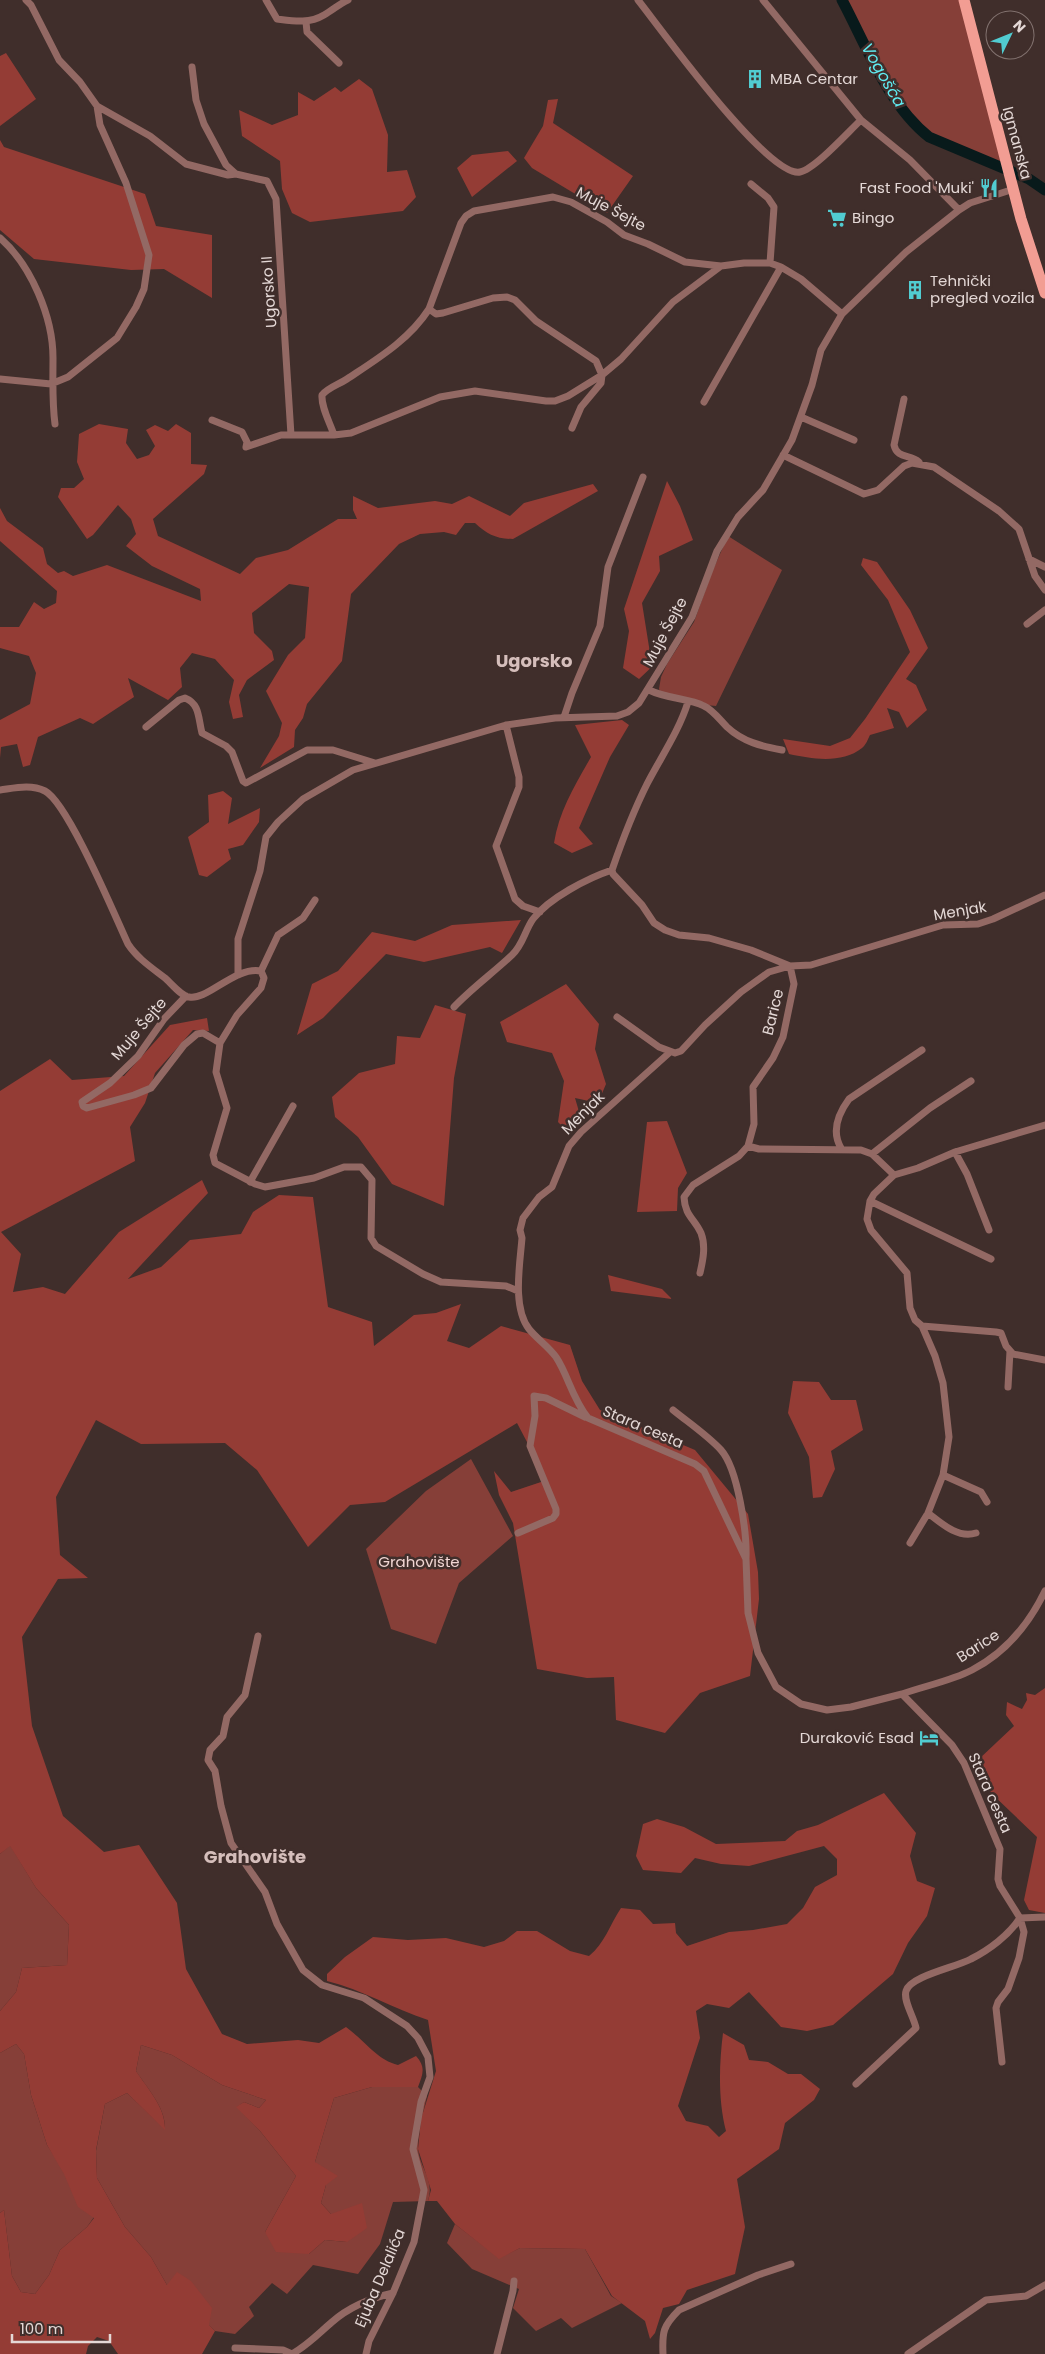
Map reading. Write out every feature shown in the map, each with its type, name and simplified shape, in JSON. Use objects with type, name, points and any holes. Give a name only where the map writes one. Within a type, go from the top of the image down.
[{"type":"main road","name":"Igmanska","points":[[964,0],[1034,262],[1045,293]]},
{"type":"street","name":"Ugorsko II","points":[[26,0],[59,60],[80,82],[97,106],[150,136],[186,164],[228,175],[236,174],[268,181],[276,199],[291,435]]},
{"type":"street","points":[[266,0],[277,19],[306,22],[323,15],[335,6],[348,0]]},
{"type":"street","points":[[638,0],[740,129],[763,151],[789,170],[795,172],[808,169],[861,120]]},
{"type":"street","points":[[763,0],[861,120],[910,160],[959,210]]},
{"type":"street","points":[[306,22],[307,32],[339,63]]},
{"type":"street","points":[[192,67],[196,100],[204,124],[226,165],[236,174]]},
{"type":"street","points":[[0,379],[51,384],[68,377],[116,338],[136,307],[144,289],[148,272],[148,255],[126,183],[100,125],[97,106]]},
{"type":"street","points":[[751,184],[768,198],[774,207],[770,263]]},
{"type":"street","name":"Muje Šejte","points":[[238,975],[238,939],[260,871],[266,837],[278,822],[303,799],[353,770],[506,725],[564,717],[617,716],[634,708],[649,690],[692,617],[717,551],[738,517],[763,490],[783,455],[801,417],[826,338],[842,314],[906,252],[959,210],[970,203],[1014,189]]},
{"type":"street","name":"Muje Šejte","points":[[334,436],[327,413],[323,407],[322,395],[327,389],[342,383],[383,356],[421,320],[429,309],[441,273],[466,216],[474,211],[490,210],[554,197],[571,202],[607,222],[624,235],[685,262],[721,266],[744,262],[770,263],[780,267],[801,279],[842,314]]},
{"type":"street","points":[[0,238],[13,250],[25,266],[35,286],[51,336],[53,358],[51,384],[55,424]]},
{"type":"street","name":"Muje Šejte","points":[[212,420],[242,432],[246,436],[246,448],[281,435],[334,436],[367,428],[440,397],[454,394],[475,391],[555,401],[602,376],[673,302],[721,266]]},
{"type":"street","points":[[704,402],[780,267]]},
{"type":"street","points":[[429,309],[436,314],[443,314],[493,298],[507,297],[515,300],[543,326],[596,361],[602,376]]},
{"type":"street","name":"Muje Šejte","points":[[572,428],[578,412],[601,383],[602,376]]},
{"type":"street","points":[[904,399],[894,445],[895,450],[900,454],[915,459],[921,464]]},
{"type":"street","points":[[801,417],[854,440]]},
{"type":"street","points":[[783,455],[864,494],[878,490],[904,466],[912,463],[934,467],[1012,521],[1025,540],[1028,558],[1035,576],[1045,590]]},
{"type":"street","points":[[564,717],[600,626],[608,568],[643,478]]},
{"type":"street","points":[[1028,558],[1045,567]]},
{"type":"street","points":[[1027,624],[1045,610]]},
{"type":"street","points":[[649,690],[664,697],[705,706],[736,735],[762,746],[782,750]]},
{"type":"street","points":[[146,727],[179,700],[185,698],[192,701],[197,707],[202,732],[226,746],[232,752],[243,781],[246,783],[307,750],[334,750],[375,763]]},
{"type":"street","points":[[454,1007],[473,987],[513,954],[533,919],[540,912],[569,890],[590,878],[612,870],[632,817],[683,718],[688,702]]},
{"type":"street","points":[[506,725],[519,777],[519,787],[496,846],[515,900],[523,906],[540,912]]},
{"type":"street","name":"Muje Šejte","points":[[0,790],[28,786],[45,791],[56,800],[94,869],[128,944],[134,953],[186,996],[198,996],[238,975],[254,970],[261,971]]},
{"type":"street","name":"Menjak","points":[[612,870],[617,880],[642,905],[654,923],[665,930],[678,935],[709,938],[751,950],[790,966]]},
{"type":"street","name":"Menjak","points":[[518,1291],[522,1238],[520,1230],[523,1218],[539,1197],[552,1187],[569,1146],[581,1132],[669,1052],[681,1051],[704,1025],[741,992],[769,972],[790,966],[812,965],[942,926],[978,924],[1003,916],[1045,895]]},
{"type":"street","points":[[315,900],[303,918],[278,935],[261,971],[264,978],[261,988],[237,1015],[220,1043],[216,1072],[227,1108],[213,1159],[250,1182],[265,1187],[314,1178],[344,1167],[361,1167],[372,1180],[371,1238],[376,1246],[441,1282],[506,1286],[518,1291]]},
{"type":"street","name":"Barice","points":[[748,1146],[754,1124],[753,1087],[773,1058],[783,1037],[794,984],[790,966]]},
{"type":"street","name":"Muje Šejte","points":[[186,996],[164,1019],[138,1056],[110,1083],[82,1102],[83,1106],[87,1108],[134,1095],[151,1088],[184,1045],[197,1034],[204,1033],[220,1043]]},
{"type":"street","points":[[617,1017],[669,1052]]},
{"type":"street","points":[[841,1148],[836,1139],[836,1129],[842,1109],[849,1099],[922,1050]]},
{"type":"street","points":[[872,1154],[923,1114],[971,1081]]},
{"type":"street","points":[[250,1182],[293,1106]]},
{"type":"street","points":[[910,1543],[928,1514],[943,1475],[949,1437],[943,1382],[935,1356],[922,1326],[915,1320],[910,1308],[907,1273],[871,1230],[867,1219],[870,1201],[874,1194],[894,1175],[918,1168],[955,1152],[1045,1125]]},
{"type":"street","points":[[700,1273],[704,1252],[702,1234],[686,1213],[684,1197],[693,1185],[739,1156],[748,1146],[759,1149],[841,1148],[860,1150],[872,1154],[894,1175]]},
{"type":"street","points":[[955,1152],[967,1174],[989,1230]]},
{"type":"street","points":[[870,1201],[991,1259]]},
{"type":"street","name":"Stara cesta","points":[[518,1291],[528,1327],[556,1357],[576,1403],[588,1418],[696,1464],[704,1471],[746,1559]]},
{"type":"street","points":[[922,1326],[1001,1333],[1010,1351],[1008,1386]]},
{"type":"street","points":[[1010,1351],[1030,1358],[1045,1360]]},
{"type":"street","points":[[518,1533],[553,1518],[556,1514],[556,1509],[530,1446],[535,1416],[534,1396],[546,1398],[588,1418]]},
{"type":"street","name":"Stara cesta","points":[[673,1410],[722,1452],[735,1480],[746,1546],[748,1613],[758,1653],[776,1687],[801,1704],[827,1710],[851,1707],[902,1694],[952,1745],[964,1763],[1000,1850],[998,1879],[1000,1886],[1020,1918],[1024,1932],[1020,1958],[1008,1989],[998,2002],[996,2008],[1002,2062]]},
{"type":"street","points":[[943,1475],[981,1492],[988,1502]]},
{"type":"street","points":[[928,1514],[961,1534],[969,1535],[976,1532]]},
{"type":"street","name":"Barice","points":[[902,1694],[972,1670],[1003,1648],[1024,1628],[1045,1591]]},
{"type":"street","name":"Ejuba Delalića","points":[[258,1636],[246,1695],[227,1717],[223,1736],[210,1750],[208,1760],[215,1771],[220,1806],[231,1843],[265,1892],[277,1924],[304,1970],[322,1986],[364,1998],[407,2026],[418,2038],[428,2057],[430,2077],[421,2102],[413,2149],[424,2190],[414,2242],[393,2293],[369,2341],[366,2354]]},
{"type":"street","points":[[856,2084],[916,2028],[906,1998],[908,1988],[925,1977],[970,1960],[1010,1930],[1020,1918],[1045,1917]]},
{"type":"street","points":[[663,2354],[662,2331],[679,2310],[758,2275],[791,2264]]},
{"type":"street","points":[[497,2354],[514,2281]]},
{"type":"street","points":[[908,2354],[986,2300],[1026,2296],[1045,2285]]},
{"type":"street","points":[[235,2348],[282,2350],[292,2354],[318,2336],[333,2321],[358,2304],[393,2293]]},
{"type":"green space","points":[[842,0],[963,0],[1009,171],[929,137],[914,124],[901,108],[879,73]]},
{"type":"green space","points":[[728,536],[782,570],[716,706],[661,693],[659,689],[661,677],[667,664],[694,622],[712,572]]},
{"type":"green space","name":"Grahovište","points":[[471,1459],[513,1536],[459,1583],[436,1644],[391,1629],[366,1549],[426,1491]]},
{"type":"green space","points":[[10,1845],[36,1888],[69,1925],[67,1965],[22,1968],[16,1992],[0,2011],[0,1854]]},
{"type":"green space","points":[[16,2044],[24,2054],[31,2095],[47,2145],[94,2217],[87,2227],[60,2250],[49,2275],[35,2294],[21,2292],[12,2276],[4,2210],[0,2213],[0,2053]]},
{"type":"green space","points":[[141,2045],[172,2055],[222,2085],[266,2100],[259,2108],[244,2102],[237,2107],[260,2131],[296,2176],[265,2232],[309,2254],[325,2240],[347,2242],[331,2214],[321,2203],[326,2185],[315,2162],[334,2098],[372,2087],[418,2087],[427,2096],[418,2148],[430,2186],[428,2201],[393,2202],[380,2244],[358,2274],[313,2265],[287,2294],[272,2283],[249,2307],[254,2316],[235,2334],[215,2331],[167,2285],[151,2257],[125,2227],[97,2178],[96,2151],[105,2104],[127,2093],[165,2129],[159,2106],[136,2071]]},
{"type":"green space","points":[[455,2224],[499,2258],[520,2248],[585,2249],[611,2296],[622,2303],[572,2328],[561,2318],[536,2331],[513,2308],[519,2289],[472,2269],[447,2243]]},
{"type":"shaded area","points":[[6,53],[36,99],[0,126],[0,56]]},
{"type":"shaded area","points":[[359,79],[372,89],[388,135],[387,172],[407,170],[416,197],[403,211],[310,222],[292,213],[282,189],[280,161],[242,136],[239,110],[272,125],[298,115],[298,92],[314,101],[335,87],[341,92]]},
{"type":"shaded area","points":[[558,99],[553,123],[633,176],[607,213],[532,168],[524,158],[543,126],[548,100]]},
{"type":"shaded area","points":[[0,140],[4,147],[145,194],[156,226],[212,235],[212,298],[164,269],[131,270],[34,259],[0,230]]},
{"type":"shaded area","points":[[508,151],[517,161],[472,197],[457,168],[472,155]]},
{"type":"shaded area","points":[[99,424],[128,429],[126,443],[137,459],[149,455],[155,446],[146,430],[155,425],[168,431],[176,424],[191,433],[191,464],[207,465],[204,474],[153,519],[158,536],[240,574],[256,558],[288,550],[338,519],[357,519],[353,510],[353,496],[378,508],[435,501],[452,504],[469,496],[510,516],[524,503],[593,484],[598,491],[513,539],[492,535],[475,523],[465,523],[456,535],[444,532],[420,534],[399,544],[351,594],[342,661],[307,704],[303,718],[295,730],[294,747],[260,768],[279,736],[282,723],[266,691],[288,655],[305,638],[309,587],[289,584],[252,613],[254,633],[272,651],[274,660],[247,680],[239,695],[243,717],[233,719],[229,702],[234,680],[215,659],[192,653],[180,668],[182,687],[168,700],[128,678],[134,697],[93,724],[80,718],[38,737],[30,765],[23,767],[17,744],[1,747],[0,758],[0,720],[30,704],[36,673],[29,656],[0,648],[0,627],[19,627],[34,602],[44,609],[56,603],[57,591],[0,541],[0,508],[7,521],[43,548],[47,564],[58,573],[64,571],[73,576],[107,565],[201,601],[200,589],[152,566],[126,546],[136,534],[131,519],[118,505],[93,535],[87,539],[58,497],[61,488],[74,488],[84,479],[77,462],[79,434]]},
{"type":"shaded area","points":[[667,481],[680,506],[693,540],[659,556],[660,571],[642,603],[650,653],[657,662],[639,679],[623,668],[629,631],[624,609]]},
{"type":"shaded area","points":[[863,558],[877,562],[910,610],[928,648],[906,679],[916,685],[927,710],[907,728],[899,712],[887,708],[894,728],[870,735],[862,748],[845,756],[817,759],[789,754],[783,739],[830,746],[850,738],[910,652],[888,600],[861,565]]},
{"type":"shaded area","points":[[622,720],[629,725],[610,757],[579,828],[593,844],[572,853],[554,843],[564,809],[591,757],[575,725]]},
{"type":"shaded area","points":[[223,791],[232,798],[228,824],[260,808],[259,822],[243,845],[228,849],[231,859],[207,877],[199,875],[188,837],[209,822],[208,795]]},
{"type":"shaded area","points":[[521,920],[502,953],[490,947],[424,962],[386,954],[323,1018],[297,1035],[312,984],[338,971],[372,932],[415,941],[452,925]]},
{"type":"shaded area","points":[[566,984],[599,1024],[595,1049],[606,1084],[598,1103],[575,1098],[580,1115],[568,1132],[558,1122],[564,1081],[552,1053],[507,1042],[500,1022]]},
{"type":"shaded area","points":[[435,1005],[466,1014],[454,1078],[444,1206],[392,1184],[358,1137],[335,1117],[332,1097],[359,1073],[395,1064],[397,1036],[420,1038]]},
{"type":"shaded area","points":[[207,1018],[209,1031],[193,1030],[155,1073],[145,1103],[130,1127],[135,1161],[1,1232],[21,1254],[13,1292],[43,1287],[65,1294],[119,1232],[202,1180],[208,1193],[128,1279],[161,1267],[190,1240],[241,1234],[253,1212],[279,1195],[313,1197],[328,1307],[372,1322],[374,1346],[414,1315],[436,1313],[461,1304],[447,1341],[469,1348],[501,1326],[570,1345],[582,1381],[600,1410],[695,1450],[748,1514],[758,1572],[759,1599],[750,1676],[700,1693],[665,1733],[616,1720],[614,1677],[587,1678],[537,1669],[513,1523],[499,1495],[494,1471],[511,1492],[547,1480],[517,1423],[385,1502],[350,1505],[308,1547],[257,1470],[225,1443],[141,1444],[96,1420],[56,1497],[60,1555],[88,1578],[58,1579],[22,1637],[32,1726],[63,1816],[104,1852],[139,1845],[177,1903],[186,1969],[222,2034],[247,2044],[298,2040],[319,2043],[346,2027],[377,2054],[390,2062],[398,2065],[416,2056],[423,2071],[418,2087],[372,2087],[334,2098],[315,2162],[338,2176],[326,2185],[321,2203],[331,2214],[362,2203],[367,2228],[347,2242],[325,2240],[309,2254],[276,2252],[265,2232],[296,2176],[260,2131],[236,2107],[244,2102],[259,2108],[266,2100],[222,2085],[172,2055],[141,2045],[136,2071],[151,2092],[163,2114],[165,2130],[127,2093],[105,2104],[96,2150],[97,2178],[125,2227],[151,2257],[167,2285],[177,2272],[191,2281],[212,2308],[209,2325],[215,2331],[202,2354],[118,2354],[109,2341],[97,2337],[88,2346],[86,2354],[0,2354],[0,2213],[4,2210],[12,2276],[21,2292],[35,2294],[49,2275],[60,2250],[87,2227],[94,2218],[78,2207],[64,2174],[47,2145],[31,2095],[24,2054],[16,2044],[0,2053],[0,2011],[16,1992],[22,1968],[67,1965],[69,1925],[36,1888],[10,1846],[0,1854],[0,1091],[50,1059],[72,1080],[124,1076],[170,1025]]},
{"type":"shaded area","points":[[667,1121],[687,1173],[678,1188],[677,1211],[637,1212],[647,1122]]},
{"type":"shaded area","points":[[608,1275],[662,1289],[672,1299],[611,1291]]},
{"type":"shaded area","points":[[793,1381],[819,1382],[831,1400],[856,1400],[863,1430],[831,1451],[835,1469],[822,1497],[813,1498],[809,1457],[788,1413]]},
{"type":"shaded area","points":[[1045,1688],[1045,1913],[1029,1910],[1024,1900],[1037,1837],[991,1793],[979,1759],[1014,1726],[1006,1715],[1007,1702],[1022,1709],[1027,1700],[1026,1693],[1035,1695]]},
{"type":"shaded area","points":[[884,1793],[916,1833],[910,1856],[917,1881],[935,1888],[927,1916],[908,1943],[893,1974],[833,2025],[807,2031],[781,2027],[749,1992],[729,2008],[707,2004],[696,2011],[700,2038],[678,2106],[686,2121],[708,2126],[719,2137],[726,2131],[723,2119],[720,2082],[723,2033],[744,2045],[749,2060],[768,2062],[788,2074],[801,2074],[820,2089],[814,2100],[785,2123],[779,2149],[737,2179],[745,2227],[735,2274],[687,2290],[679,2304],[663,2308],[655,2333],[650,2339],[645,2321],[612,2296],[585,2249],[520,2248],[499,2259],[455,2224],[437,2201],[428,2201],[431,2190],[418,2149],[421,2119],[436,2071],[428,2020],[353,1989],[327,1981],[327,1974],[345,1957],[373,1937],[408,1940],[446,1938],[484,1947],[504,1941],[517,1931],[537,1931],[570,1951],[589,1956],[603,1940],[621,1908],[640,1910],[653,1924],[675,1923],[676,1933],[687,1946],[729,1932],[787,1924],[803,1908],[815,1887],[837,1875],[837,1859],[824,1846],[749,1866],[721,1864],[695,1858],[681,1873],[643,1870],[636,1856],[643,1824],[657,1819],[684,1827],[716,1844],[785,1841],[797,1831],[818,1825]]},
{"type":"waterway","name":"Vogošća","points":[[842,0],[879,73],[901,108],[914,124],[929,137],[1029,179],[1045,190]]},
{"type":"place","name":"MBA Centar","points":[[755,79]]},
{"type":"place","name":"Fast Food 'Muki'","points":[[989,188]]},
{"type":"place","name":"Bingo","points":[[837,218]]},
{"type":"place","name":"Tehnički pregled vozila","points":[[915,290]]},
{"type":"place","name":"Duraković Esad","points":[[929,1738]]},
{"type":"district","name":"Ugorsko","points":[[534,661]]},
{"type":"district","name":"Grahovište","points":[[255,1857]]}]
